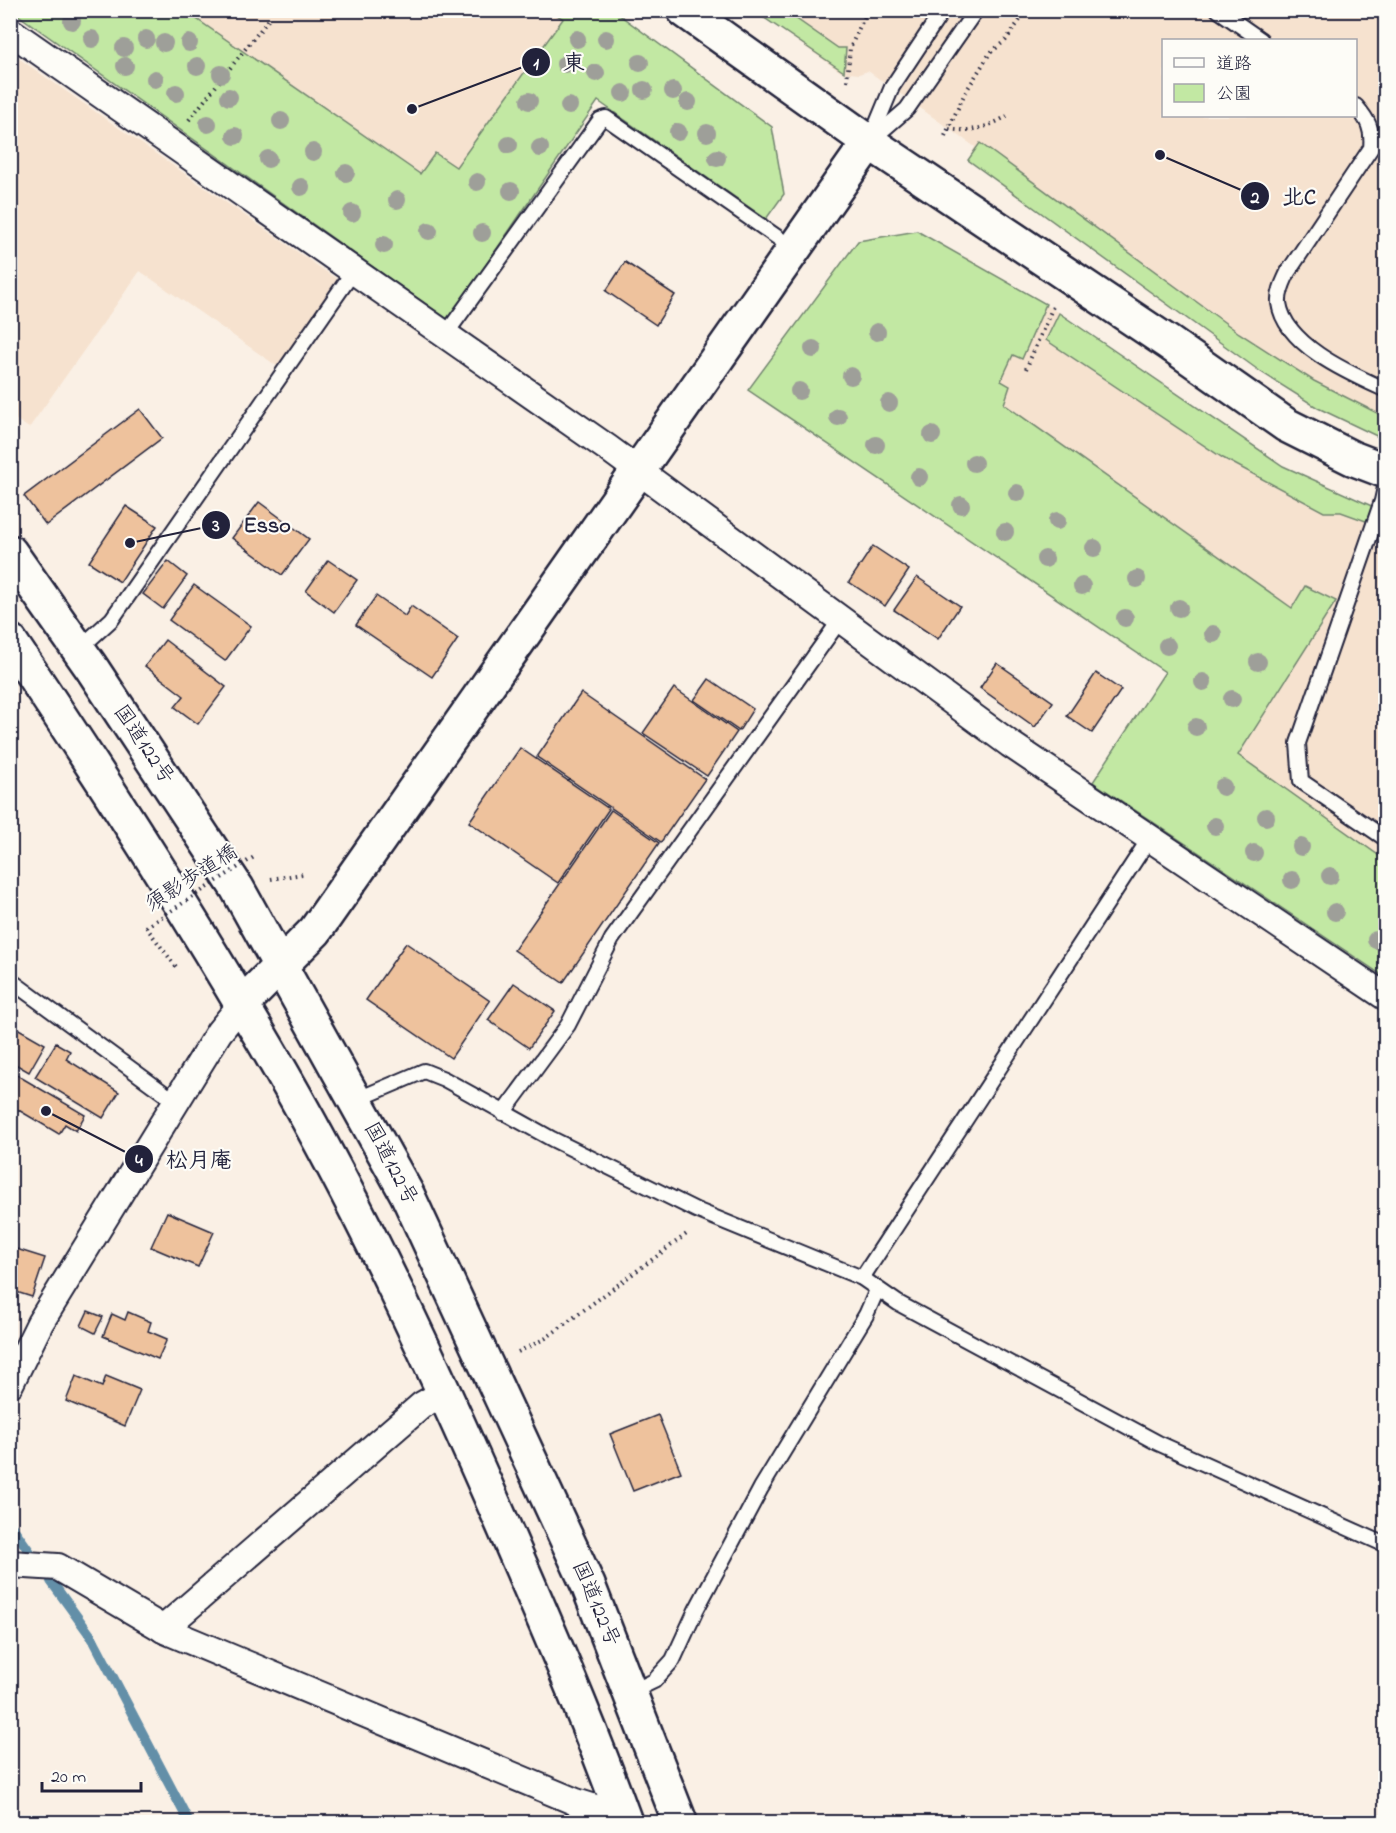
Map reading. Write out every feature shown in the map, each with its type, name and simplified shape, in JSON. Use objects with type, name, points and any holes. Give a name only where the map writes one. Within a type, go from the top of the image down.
[{"type":"main road","points":[[684,10],[869,142],[1051,262],[1286,425],[1341,453],[1386,471]]},
{"type":"main road","points":[[241,1005],[315,931],[869,142]]},
{"type":"main road","name":"国道122号","points":[[10,552],[79,649],[220,860],[407,1194],[588,1585],[632,1692],[680,1822]]},
{"type":"main road","points":[[10,641],[189,918],[287,1083],[368,1236],[445,1392],[544,1619],[622,1815]]},
{"type":"street","points":[[10,31],[355,269],[639,472],[1010,744],[1386,997]]},
{"type":"street","points":[[10,1384],[40,1323],[219,1032],[241,1005]]},
{"type":"street","points":[[163,1629],[423,1405],[445,1392]]},
{"type":"street","points":[[10,1564],[58,1567],[163,1629],[576,1802],[622,1815]]},
{"type":"lane","points":[[869,142],[892,87],[943,10]]},
{"type":"lane","points":[[869,142],[908,109],[976,10]]},
{"type":"lane","points":[[1218,10],[1261,39]]},
{"type":"lane","points":[[1357,107],[1370,123],[1371,148],[1288,272],[1281,289],[1279,303],[1299,339],[1329,361],[1386,390]]},
{"type":"lane","points":[[446,334],[600,120],[606,118],[794,249]]},
{"type":"lane","points":[[79,649],[112,620],[355,269]]},
{"type":"lane","points":[[1386,483],[1382,501],[1318,679],[1298,743],[1298,753],[1301,781],[1386,839]]},
{"type":"lane","points":[[503,1113],[568,1025],[612,939],[840,620]]},
{"type":"lane","points":[[862,1278],[1149,839]]},
{"type":"lane","points":[[10,980],[176,1102]]},
{"type":"lane","points":[[356,1100],[424,1071],[444,1079],[503,1113],[710,1216],[862,1278],[877,1290],[1158,1443],[1386,1545]]},
{"type":"lane","points":[[632,1692],[654,1681],[673,1660],[696,1610],[761,1488],[866,1315],[877,1290]]},
{"type":"path","points":[[945,136],[965,93],[990,52],[1006,40],[1027,10]]},
{"type":"path","points":[[847,81],[850,48],[866,13]]},
{"type":"path","points":[[167,141],[180,132],[269,19]]},
{"type":"path","points":[[949,129],[964,132],[992,125],[1007,116]]},
{"type":"path","points":[[1026,369],[1056,300]]},
{"type":"path","name":"須影歩道橋","points":[[177,968],[146,927],[254,857],[260,864]]},
{"type":"path","points":[[266,872],[271,879],[303,874]]},
{"type":"path","points":[[546,1338],[710,1216]]},
{"type":"shaded area","points":[[185,11],[569,11],[441,188]]},
{"type":"shaded area","points":[[754,11],[1385,11],[1385,440],[1318,408],[1261,372],[968,160],[975,147],[868,71],[859,74],[841,72]]},
{"type":"shaded area","points":[[11,53],[338,280],[277,366],[140,271],[29,428],[11,416]]},
{"type":"shaded area","points":[[966,257],[1059,313],[1283,466],[1385,512],[1385,860],[1238,756],[1303,653],[889,369]]},
{"type":"green space","points":[[11,10],[185,11],[420,174],[435,153],[456,167],[563,19],[551,11],[614,11],[772,127],[784,194],[766,219],[598,101],[448,320]]},
{"type":"green space","points":[[754,11],[785,11],[838,48],[846,48],[844,72]]},
{"type":"green space","points":[[980,143],[1239,333],[1314,381],[1385,417],[1385,440],[1318,408],[1261,372],[968,160]]},
{"type":"green space","points":[[917,231],[1046,304],[1022,359],[1013,355],[1001,381],[1010,386],[1004,404],[1292,608],[1305,586],[1336,601],[1238,755],[1385,860],[1385,977],[1093,782],[1165,672],[748,390],[858,241]]},
{"type":"green space","points":[[1059,313],[1283,466],[1385,512],[1385,528],[1341,512],[1324,512],[1223,458],[1046,340]]},
{"type":"building","points":[[625,262],[675,295],[656,325],[606,291]]},
{"type":"building","points":[[140,409],[162,438],[46,525],[24,496]]},
{"type":"building","points":[[259,502],[309,539],[282,575],[232,538]]},
{"type":"building","points":[[126,506],[157,526],[120,582],[89,562]]},
{"type":"building","points":[[873,546],[909,570],[885,606],[849,582]]},
{"type":"building","points":[[328,560],[357,580],[334,612],[306,591]]},
{"type":"building","points":[[168,561],[187,576],[163,609],[143,594]]},
{"type":"building","points":[[917,577],[960,606],[938,639],[894,610]]},
{"type":"building","points":[[194,585],[251,626],[225,661],[169,620]]},
{"type":"building","points":[[376,596],[405,616],[411,606],[458,639],[432,677],[356,625]]},
{"type":"building","points":[[165,640],[226,687],[198,724],[175,707],[184,696],[145,666]]},
{"type":"building","points":[[997,663],[1053,702],[1035,727],[980,688]]},
{"type":"building","points":[[1096,673],[1121,690],[1092,733],[1067,716]]},
{"type":"building","points":[[709,679],[753,709],[739,731],[694,700]]},
{"type":"building","points":[[674,688],[737,732],[707,776],[643,733]]},
{"type":"building","points":[[581,693],[705,779],[661,842],[537,757]]},
{"type":"building","points":[[520,748],[609,809],[558,883],[469,822]]},
{"type":"building","points":[[611,810],[659,843],[563,983],[514,950]]},
{"type":"building","points":[[406,943],[490,1001],[451,1058],[366,1000]]},
{"type":"building","points":[[514,983],[555,1011],[529,1048],[488,1020]]},
{"type":"building","points":[[10,1024],[45,1044],[29,1072],[10,1061]]},
{"type":"building","points":[[56,1043],[70,1051],[66,1059],[119,1092],[103,1118],[35,1077]]},
{"type":"building","points":[[10,1071],[85,1115],[76,1131],[65,1124],[59,1134],[10,1105]]},
{"type":"building","points":[[167,1212],[214,1232],[198,1267],[151,1247]]},
{"type":"building","points":[[10,1247],[45,1258],[32,1297],[10,1290]]},
{"type":"building","points":[[88,1311],[103,1317],[95,1333],[81,1326]]},
{"type":"building","points":[[128,1312],[151,1322],[148,1331],[167,1339],[158,1359],[103,1336],[112,1314],[125,1320]]},
{"type":"building","points":[[76,1376],[102,1387],[106,1376],[140,1390],[125,1426],[66,1401]]},
{"type":"building","points":[[658,1415],[681,1472],[633,1491],[610,1434]]},
{"type":"waterway","points":[[10,1524],[32,1555]]},
{"type":"waterway","points":[[51,1581],[93,1639],[189,1822]]},
{"type":"place","name":"東","points":[[412,109]]},
{"type":"place","name":"北C","points":[[1160,155]]},
{"type":"place","name":"Esso","points":[[130,543]]},
{"type":"place","name":"松月庵","points":[[46,1111]]}]
